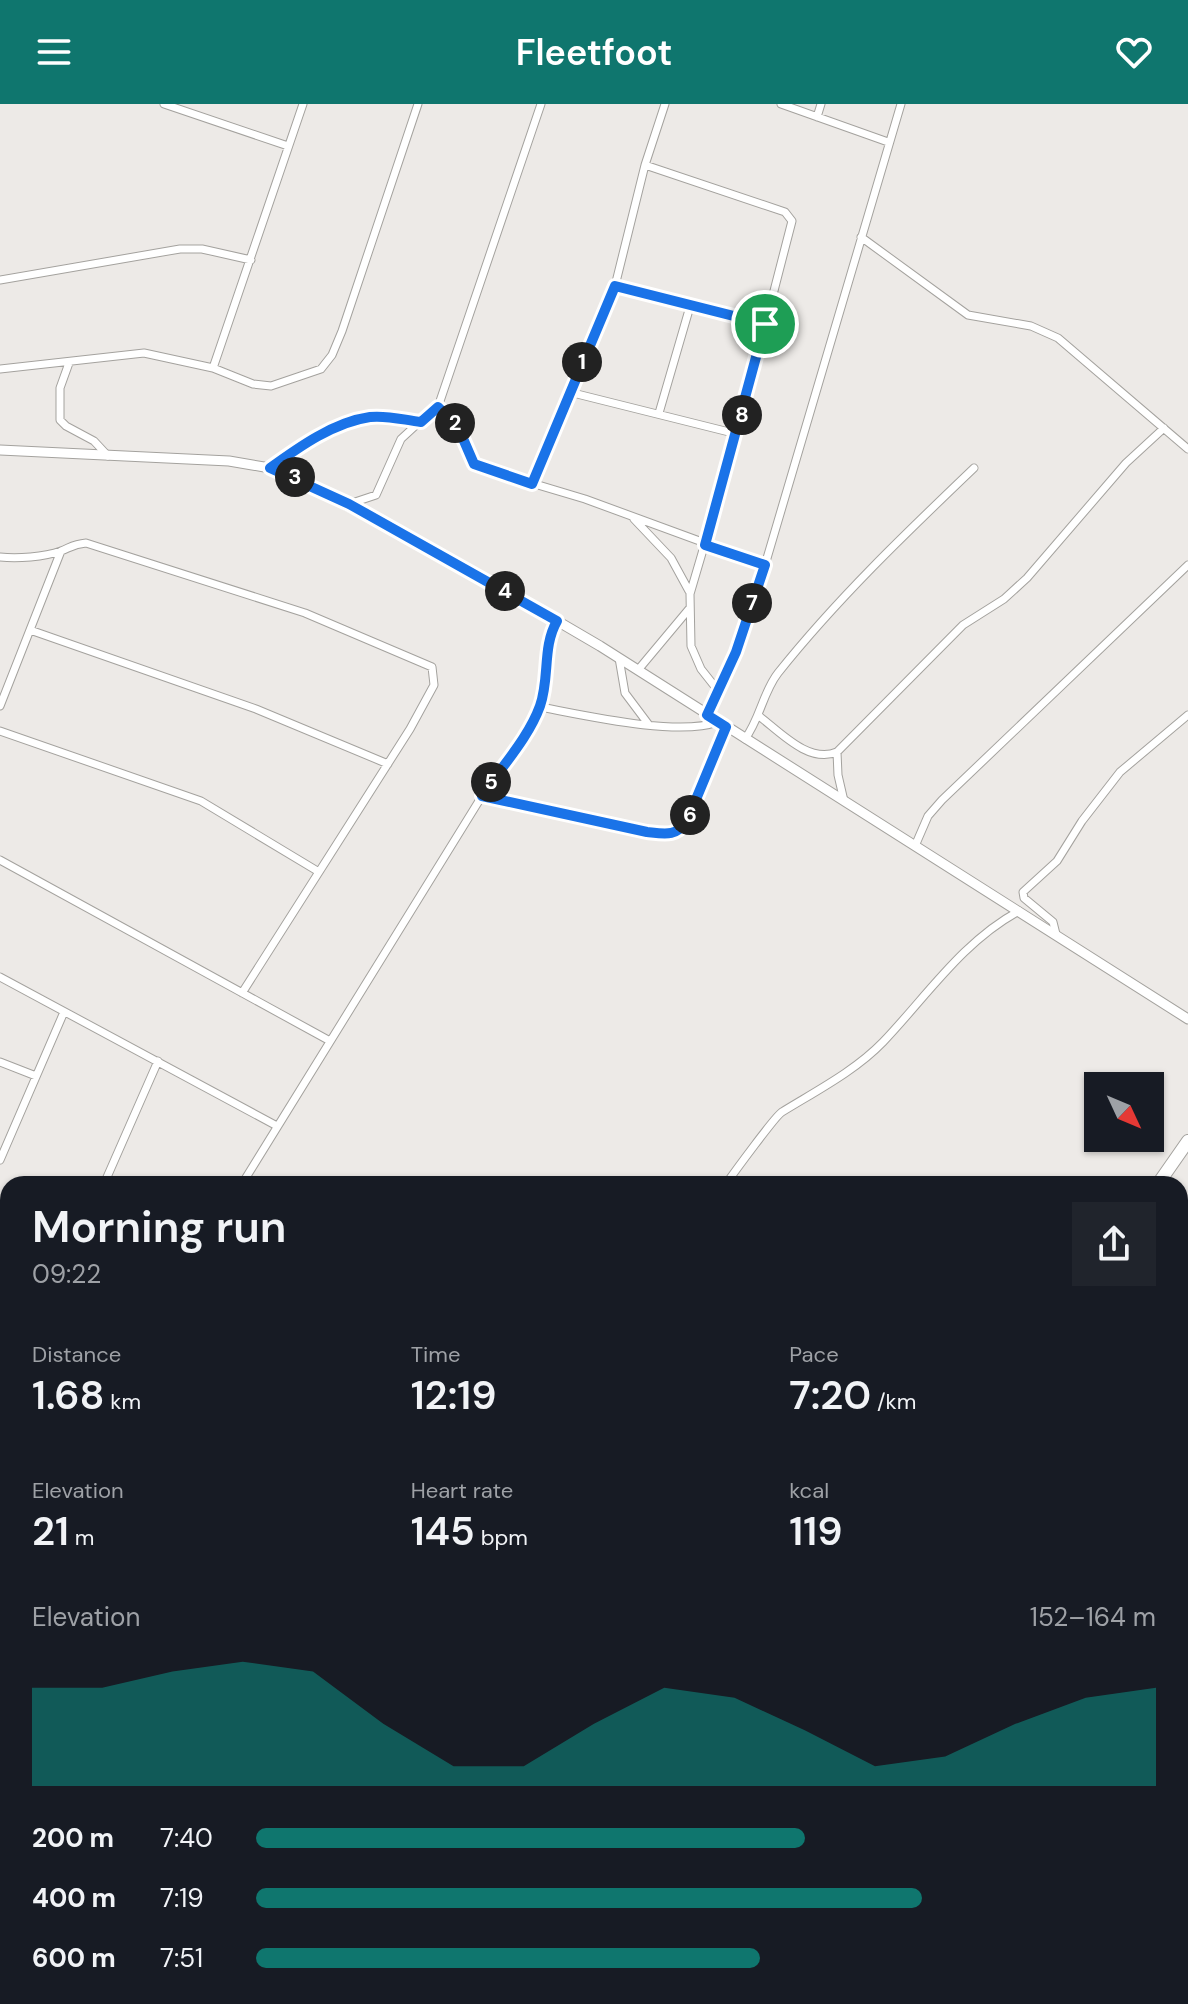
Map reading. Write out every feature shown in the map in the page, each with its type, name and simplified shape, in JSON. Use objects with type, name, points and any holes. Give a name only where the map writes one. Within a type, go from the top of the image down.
[{"type":"main road","points":[[1164,1176],[1188,1141]]},
{"type":"street","points":[[164,104],[288,146]]},
{"type":"street","points":[[213,368],[303,104]]},
{"type":"street","points":[[0,369],[144,353],[213,368],[263,386],[312,375],[327,362],[342,331],[418,104]]},
{"type":"street","points":[[349,504],[376,495],[397,444],[438,407],[541,104]]},
{"type":"street","points":[[532,484],[615,286],[645,165],[665,104]]},
{"type":"street","points":[[781,104],[888,142]]},
{"type":"street","points":[[817,117],[821,104]]},
{"type":"street","points":[[707,715],[720,693],[765,565],[901,104]]},
{"type":"street","points":[[645,165],[789,214],[792,224],[737,434],[690,594],[691,646],[701,669],[720,693]]},
{"type":"street","points":[[861,237],[968,315],[1031,326],[1058,338],[1188,449]]},
{"type":"street","points":[[0,280],[180,249],[202,249],[251,260]]},
{"type":"street","points":[[615,286],[765,324]]},
{"type":"street","points":[[659,413],[691,303]]},
{"type":"street","points":[[69,363],[60,388],[60,420],[94,441],[108,456]]},
{"type":"street","points":[[569,392],[737,434]]},
{"type":"street","points":[[438,407],[458,427],[474,464],[765,565]]},
{"type":"street","points":[[270,468],[315,438],[368,417],[421,422]]},
{"type":"street","points":[[759,716],[814,754],[826,756],[837,752],[963,625],[1004,599],[1027,578],[1109,481],[1164,428]]},
{"type":"street","points":[[0,450],[229,461],[270,468],[349,504],[619,658],[1188,1019]]},
{"type":"street","points":[[745,739],[759,716],[773,680],[813,631],[974,468]]},
{"type":"street","points":[[631,516],[671,558],[690,594]]},
{"type":"street","points":[[0,557],[61,551],[71,544],[86,543],[305,613],[432,667],[434,685],[388,764],[242,993]]},
{"type":"street","points":[[0,706],[61,551]]},
{"type":"street","points":[[915,846],[928,816],[942,800],[1188,565]]},
{"type":"street","points":[[638,670],[689,609]]},
{"type":"street","points":[[247,1176],[482,796],[530,728],[540,707],[547,673],[548,643],[557,621]]},
{"type":"street","points":[[30,630],[256,709],[388,764]]},
{"type":"street","points":[[619,658],[625,693],[649,725]]},
{"type":"street","points":[[540,707],[649,725],[702,728],[721,724]]},
{"type":"street","points":[[1056,934],[1053,922],[1024,898],[1023,892],[1057,861],[1082,821],[1120,772],[1188,715]]},
{"type":"street","points":[[482,796],[647,832],[672,834],[687,821],[721,724]]},
{"type":"street","points":[[0,731],[201,801],[319,872]]},
{"type":"street","points":[[837,752],[844,801]]},
{"type":"street","points":[[0,860],[330,1041]]},
{"type":"street","points":[[732,1176],[780,1113],[872,1052],[920,997],[988,932],[1019,911]]},
{"type":"street","points":[[0,977],[277,1126]]},
{"type":"street","points":[[0,1160],[64,1012]]},
{"type":"street","points":[[108,1176],[158,1061]]},
{"type":"street","points":[[0,1062],[36,1076]]},
{"type":"route","points":[[615,286],[765,324],[705,545],[765,565],[736,652],[720,693],[707,715],[726,727],[687,821],[672,834],[647,832],[482,796],[535,718],[544,694],[550,633],[557,621],[349,504],[270,468],[315,438],[347,424],[368,417],[421,422],[438,407],[458,427],[474,464],[532,484],[615,286]]}]
